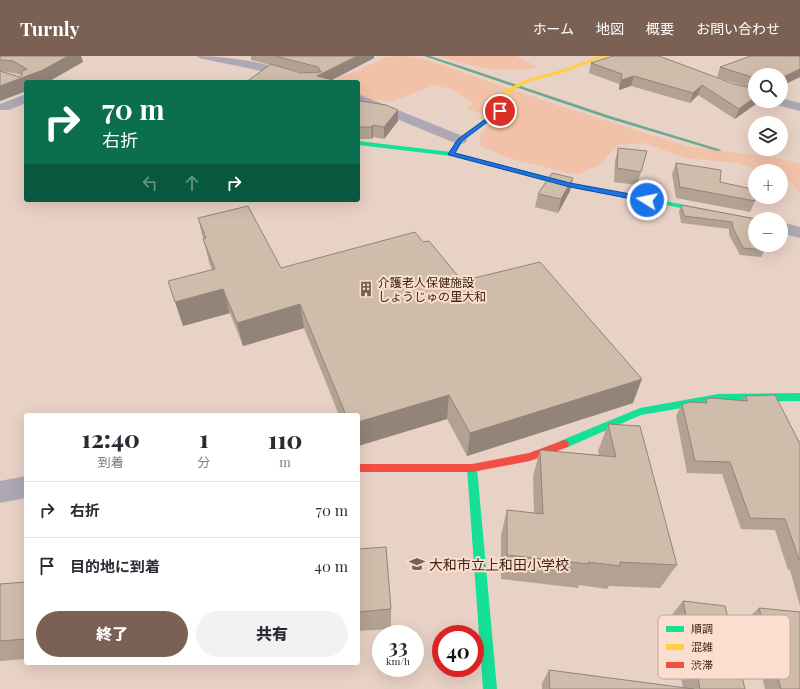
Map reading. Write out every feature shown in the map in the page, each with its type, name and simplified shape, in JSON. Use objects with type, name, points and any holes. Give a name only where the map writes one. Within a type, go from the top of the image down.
[{"type":"street","points":[[204,56],[284,72],[309,80]]},
{"type":"street","points":[[451,154],[460,140],[500,111],[502,97],[508,91],[526,81],[557,73],[605,56]]},
{"type":"street","points":[[4,107],[24,99]]},
{"type":"street","points":[[360,99],[460,140]]},
{"type":"street","points":[[788,104],[800,107]]},
{"type":"street","points":[[360,143],[451,154],[570,185],[748,219]]},
{"type":"street","points":[[788,229],[800,232]]},
{"type":"street","points":[[774,397],[785,418]]},
{"type":"street","points":[[360,468],[472,468],[530,457],[600,430],[640,412],[718,398],[800,397]]},
{"type":"street","points":[[472,468],[490,689]]},
{"type":"street","points":[[0,492],[24,487]]},
{"type":"shaded area","points":[[400,56],[408,56],[433,62],[566,108],[686,146],[748,154],[748,156],[778,158],[800,164],[800,193],[788,180],[788,164],[748,164],[748,167],[737,163],[686,158],[644,143],[617,145],[601,164],[576,175],[509,158],[480,146],[481,133],[495,119],[467,108],[473,103],[454,90],[434,85],[394,101],[372,100],[360,95],[360,80],[336,80],[338,77],[357,71],[384,58]]},
{"type":"shaded area","points":[[438,56],[516,56],[538,67],[500,70],[475,66]]},
{"type":"building","points":[[0,56],[68,56],[43,70],[0,86],[0,71],[20,77],[22,75],[22,71],[27,69],[13,61],[0,60]]},
{"type":"building","points":[[275,56],[357,56],[317,76],[333,80],[249,80],[271,64],[301,73],[321,72],[318,67]]},
{"type":"building","points":[[613,56],[659,56],[734,84],[748,87],[748,102],[739,109],[702,85],[693,93],[634,76],[621,80],[622,74],[591,63]]},
{"type":"building","points":[[751,56],[800,56],[800,69],[788,75],[788,68],[748,68],[748,76],[720,67]]},
{"type":"building","points":[[360,101],[386,105],[398,110],[384,127],[373,125],[371,127],[360,127]]},
{"type":"building","points":[[618,148],[647,151],[641,172],[617,168]]},
{"type":"building","points":[[676,163],[721,170],[720,182],[748,188],[748,200],[680,187]]},
{"type":"building","points":[[552,173],[573,178],[561,199],[538,194]]},
{"type":"building","points":[[681,205],[748,218],[748,248],[743,248],[733,228],[732,222],[684,216]]},
{"type":"building","points":[[248,206],[281,268],[415,232],[423,242],[429,241],[462,281],[540,262],[642,379],[470,433],[449,395],[360,421],[360,413],[345,413],[300,304],[237,323],[223,289],[175,302],[168,281],[215,269],[203,239],[206,238],[198,218]]},
{"type":"building","points":[[775,395],[800,442],[800,559],[785,519],[750,518],[730,462],[695,461],[682,404],[691,402],[707,403],[706,399],[711,398],[748,401],[745,396]]},
{"type":"building","points":[[608,424],[640,426],[677,565],[620,562],[620,566],[507,555],[507,510],[543,514],[540,450],[616,457]]},
{"type":"building","points":[[386,547],[391,609],[360,612],[360,549]]},
{"type":"building","points":[[24,582],[24,639],[0,641],[0,584]]},
{"type":"building","points":[[683,601],[725,606],[727,615],[686,615]]},
{"type":"building","points":[[759,608],[800,612],[800,689],[781,689],[778,679],[790,679],[790,615],[761,615]]},
{"type":"building","points":[[549,670],[694,689],[550,689]]},
{"type":"building","points":[[698,679],[743,679],[745,689],[700,689]]},
{"type":"waterway","points":[[426,56],[645,129],[719,150]]},
{"type":"traffic: fast","points":[[360,143],[451,154],[570,185],[748,219]]},
{"type":"traffic: fast","points":[[564,444],[640,412],[718,398],[800,397]]},
{"type":"traffic: fast","points":[[472,468],[490,689]]},
{"type":"traffic: slow","points":[[451,154],[460,140],[499,111],[502,97],[508,91],[526,81],[557,73],[605,56]]},
{"type":"traffic: jam","points":[[360,468],[472,468],[530,457],[564,444]]},
{"type":"place","name":"介護老人保健施設 しょうじゅの里大和","points":[[366,289]]},
{"type":"place","name":"大和市立上和田小学校","points":[[417,564]]},
{"type":"route","points":[[500,111],[460,140],[451,154],[570,185],[647,200]]}]
